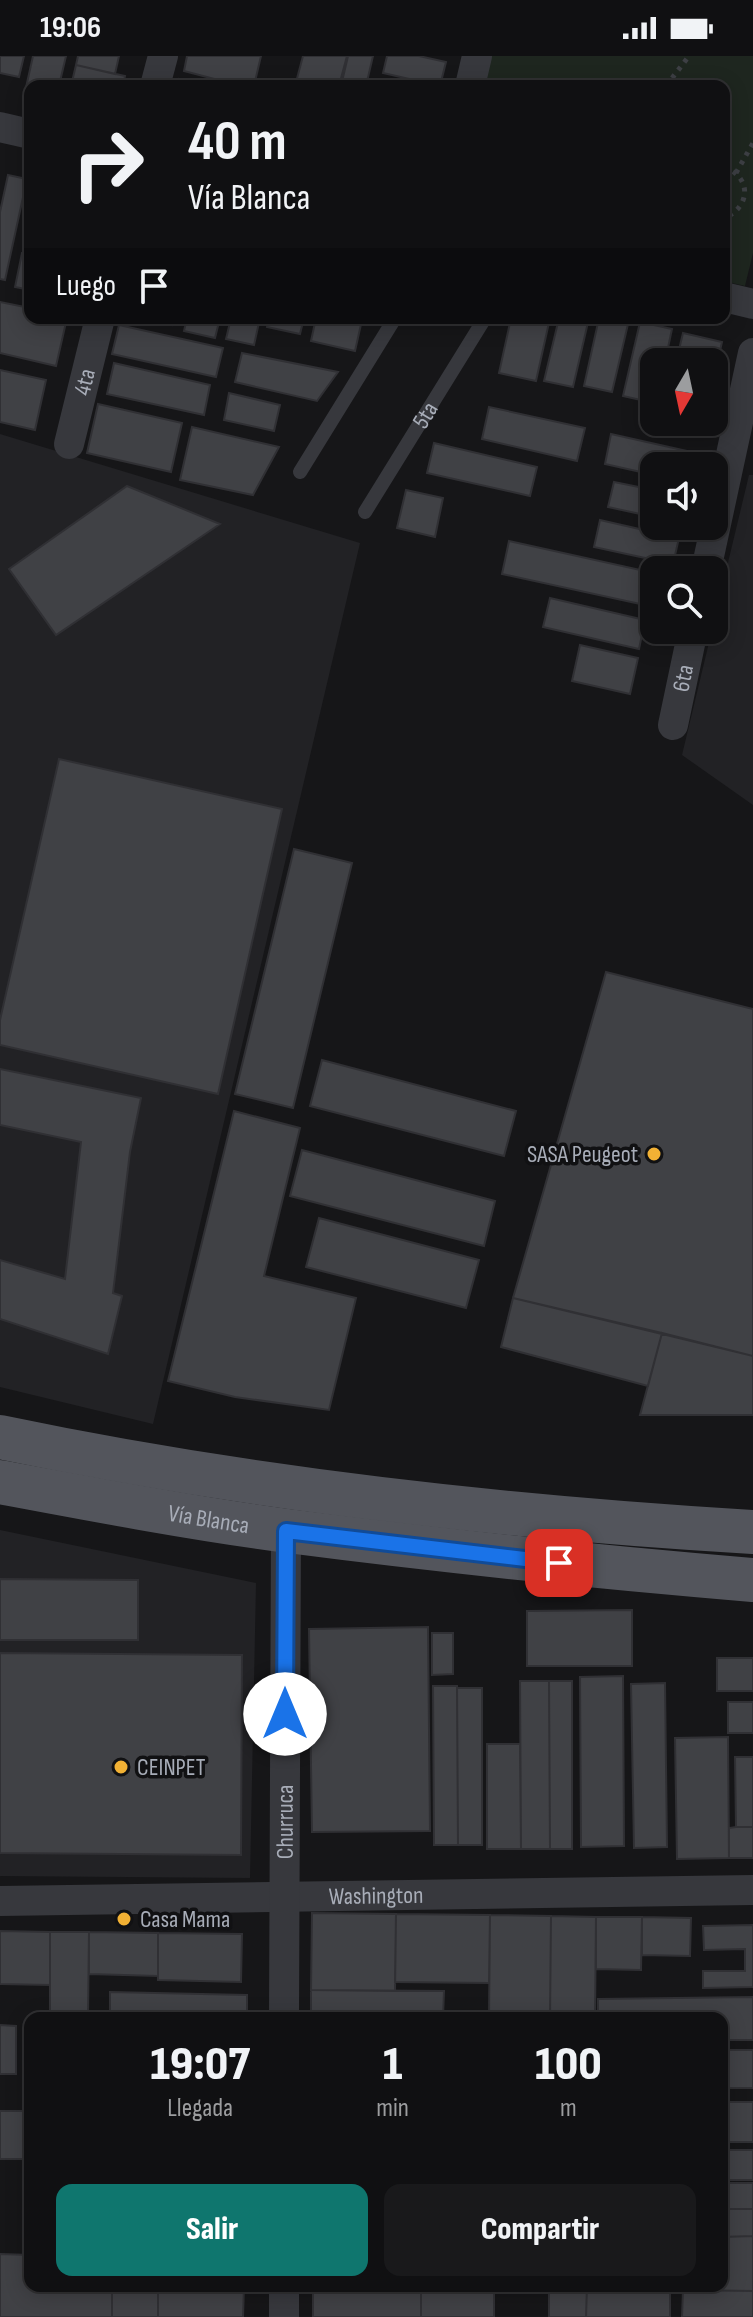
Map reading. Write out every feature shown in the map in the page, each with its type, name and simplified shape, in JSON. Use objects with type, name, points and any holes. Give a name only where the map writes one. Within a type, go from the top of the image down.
[{"type":"main road","name":"Vía Blanca","points":[[0,1437],[91,1456],[284,1487],[612,1524],[753,1532]]},
{"type":"main road","name":"Vía Blanca","points":[[0,1482],[286,1531],[590,1567],[753,1580]]},
{"type":"street","points":[[157,80],[163,56]]},
{"type":"street","points":[[471,80],[477,56]]},
{"type":"street","points":[[0,127],[24,133]]},
{"type":"street","points":[[730,298],[753,304]]},
{"type":"street","name":"4ta","points":[[69,444],[99,324]]},
{"type":"street","points":[[709,556],[753,353]]},
{"type":"street","name":"6ta","points":[[673,725],[690,644]]},
{"type":"street","name":"Churruca","points":[[284,2012],[286,1531]]},
{"type":"street","name":"Washington","points":[[0,1901],[753,1890]]},
{"type":"street","points":[[284,2292],[284,2317]]},
{"type":"lane","points":[[300,472],[391,324]]},
{"type":"lane","name":"5ta","points":[[365,512],[481,324]]},
{"type":"path","points":[[671,80],[689,56]]},
{"type":"path","points":[[736,173],[753,143]]},
{"type":"path","points":[[730,170],[742,180],[744,197],[741,206],[730,215]]},
{"type":"shaded area","points":[[491,56],[753,56],[753,253],[745,286],[730,282],[730,80],[485,80]]},
{"type":"shaded area","points":[[0,434],[360,543],[153,1424],[0,1387]]},
{"type":"shaded area","points":[[749,475],[753,475],[753,805],[682,755],[709,644],[728,644],[728,563]]},
{"type":"shaded area","points":[[0,1530],[256,1583],[250,1878],[0,1876]]},
{"type":"building","points":[[0,56],[24,56],[19,77],[0,73]]},
{"type":"building","points":[[33,56],[66,56],[60,80],[28,80]]},
{"type":"building","points":[[78,56],[119,56],[115,74],[76,65]]},
{"type":"building","points":[[187,56],[261,56],[255,80],[218,80],[184,71]]},
{"type":"building","points":[[303,56],[347,56],[341,80],[297,80]]},
{"type":"building","points":[[348,56],[373,56],[367,80],[342,80]]},
{"type":"building","points":[[387,56],[419,56],[446,62],[442,80],[414,80],[383,73]]},
{"type":"building","points":[[76,65],[125,76],[124,80],[72,80]]},
{"type":"building","points":[[8,175],[24,178],[24,193],[5,280],[0,279],[0,212]]},
{"type":"building","points":[[22,253],[24,253],[24,289],[15,287]]},
{"type":"building","points":[[0,302],[24,307],[24,324],[66,324],[56,366],[0,353]]},
{"type":"building","points":[[186,324],[218,324],[215,338],[184,331]]},
{"type":"building","points":[[230,324],[259,324],[254,345],[226,339]]},
{"type":"building","points":[[268,324],[302,324],[300,334],[267,327]]},
{"type":"building","points":[[315,324],[361,324],[355,351],[311,341]]},
{"type":"building","points":[[510,324],[549,324],[536,381],[499,373]]},
{"type":"building","points":[[558,324],[588,324],[573,387],[544,381]]},
{"type":"building","points":[[598,324],[628,324],[612,392],[584,386]]},
{"type":"building","points":[[640,324],[672,329],[668,348],[640,348],[640,400],[623,396]]},
{"type":"building","points":[[119,325],[223,348],[216,377],[112,354]]},
{"type":"building","points":[[683,333],[722,342],[721,348],[679,348]]},
{"type":"building","points":[[242,353],[338,372],[317,401],[235,382]]},
{"type":"building","points":[[114,363],[210,385],[204,415],[107,394]]},
{"type":"building","points":[[0,370],[46,380],[35,430],[0,422]]},
{"type":"building","points":[[229,393],[280,405],[274,431],[224,420]]},
{"type":"building","points":[[98,404],[182,423],[171,472],[87,453]]},
{"type":"building","points":[[489,407],[585,428],[577,461],[482,439]]},
{"type":"building","points":[[192,427],[279,447],[253,495],[180,480]]},
{"type":"building","points":[[611,434],[692,452],[640,452],[640,472],[605,464]]},
{"type":"building","points":[[434,443],[537,467],[530,496],[427,473]]},
{"type":"building","points":[[614,482],[640,487],[640,514],[608,507]]},
{"type":"building","points":[[127,486],[220,524],[56,635],[9,569]]},
{"type":"building","points":[[406,490],[443,498],[435,537],[397,528]]},
{"type":"building","points":[[600,520],[640,529],[640,540],[679,540],[675,556],[640,557],[594,547]]},
{"type":"building","points":[[509,541],[640,570],[640,604],[502,574]]},
{"type":"building","points":[[550,598],[640,619],[640,644],[639,649],[543,627]]},
{"type":"building","points":[[580,645],[638,658],[630,694],[572,681]]},
{"type":"building","points":[[59,759],[282,809],[218,1094],[0,1045],[0,1020]]},
{"type":"building","points":[[294,849],[352,863],[293,1108],[235,1094]]},
{"type":"building","name":"SASA Peugeot","points":[[606,972],[753,1009],[753,1356],[513,1298]]},
{"type":"building","points":[[322,1060],[516,1111],[504,1156],[310,1106]]},
{"type":"building","points":[[0,1069],[141,1098],[130,1152],[113,1293],[122,1296],[108,1354],[0,1319],[0,1260],[65,1279],[81,1142],[0,1125]]},
{"type":"building","points":[[234,1111],[300,1128],[264,1276],[356,1298],[329,1410],[235,1397],[168,1381]]},
{"type":"building","points":[[302,1150],[495,1201],[484,1246],[290,1196]]},
{"type":"building","points":[[319,1218],[479,1260],[466,1308],[306,1267]]},
{"type":"building","points":[[513,1298],[662,1333],[648,1386],[501,1347]]},
{"type":"building","points":[[662,1333],[753,1356],[753,1415],[640,1415]]},
{"type":"building","points":[[0,1579],[138,1580],[138,1640],[0,1640]]},
{"type":"building","points":[[632,1610],[632,1666],[527,1666],[527,1611]]},
{"type":"building","points":[[428,1627],[430,1831],[312,1832],[309,1629]]},
{"type":"building","points":[[432,1633],[453,1633],[453,1674],[432,1675]]},
{"type":"building","name":"CEINPET","points":[[0,1653],[242,1655],[241,1855],[0,1853]]},
{"type":"building","points":[[717,1658],[753,1658],[753,1691],[717,1691]]},
{"type":"building","points":[[623,1676],[624,1846],[581,1847],[580,1677]]},
{"type":"building","points":[[520,1681],[549,1681],[550,1849],[521,1849]]},
{"type":"building","points":[[549,1681],[572,1681],[572,1849],[550,1849]]},
{"type":"building","points":[[665,1683],[667,1847],[634,1848],[631,1684]]},
{"type":"building","points":[[433,1686],[457,1686],[458,1845],[434,1845]]},
{"type":"building","points":[[457,1688],[482,1688],[482,1845],[458,1845]]},
{"type":"building","points":[[728,1702],[753,1702],[753,1733],[728,1733]]},
{"type":"building","points":[[728,1737],[729,1858],[677,1859],[675,1738]]},
{"type":"building","points":[[487,1744],[520,1744],[521,1849],[487,1849]]},
{"type":"building","points":[[735,1757],[753,1757],[753,1827],[736,1827]]},
{"type":"building","points":[[753,1827],[753,1858],[729,1858],[729,1828]]},
{"type":"building","points":[[312,1913],[396,1914],[395,1991],[311,1990]]},
{"type":"building","points":[[396,1914],[490,1915],[489,1983],[395,1982]]},
{"type":"building","points":[[490,1915],[551,1916],[550,2012],[489,2012]]},
{"type":"building","points":[[551,1916],[596,1917],[595,2012],[550,2012]]},
{"type":"building","points":[[596,1917],[642,1917],[641,1970],[596,1969]]},
{"type":"building","points":[[642,1917],[691,1918],[690,1956],[642,1955]]},
{"type":"building","points":[[753,1925],[753,1987],[703,1988],[703,1971],[745,1971],[745,1949],[704,1950],[703,1926]]},
{"type":"building","points":[[0,1931],[50,1932],[50,1985],[0,1984]]},
{"type":"building","points":[[50,1932],[89,1932],[88,2012],[50,2012]]},
{"type":"building","points":[[89,1932],[158,1933],[158,1976],[89,1974]]},
{"type":"building","points":[[158,1933],[242,1934],[241,1982],[158,1980]]},
{"type":"building","points":[[311,1990],[444,1991],[443,2012],[311,2012]]},
{"type":"building","points":[[110,1992],[247,1995],[247,2012],[110,2012]]},
{"type":"building","points":[[753,1997],[753,2040],[728,2040],[728,2012],[598,2012],[598,1999]]},
{"type":"building","points":[[0,2025],[16,2026],[16,2074],[0,2074]]},
{"type":"building","points":[[728,2050],[753,2050],[753,2088],[728,2088]]},
{"type":"building","points":[[728,2102],[753,2102],[753,2142],[728,2142]]},
{"type":"building","points":[[0,2111],[24,2111],[24,2159],[0,2159]]},
{"type":"building","points":[[728,2150],[753,2150],[753,2180],[728,2180]]},
{"type":"building","points":[[728,2183],[753,2183],[753,2209],[728,2209]]},
{"type":"building","points":[[728,2209],[753,2209],[753,2236],[728,2237]]},
{"type":"building","points":[[753,2236],[753,2291],[728,2291],[728,2237]]},
{"type":"building","points":[[0,2254],[24,2255],[24,2292],[112,2292],[112,2317],[0,2317]]},
{"type":"building","points":[[753,2291],[753,2317],[682,2317],[683,2292]]},
{"type":"building","points":[[112,2292],[158,2292],[158,2317],[112,2317]]},
{"type":"building","points":[[158,2292],[244,2292],[243,2317],[158,2317]]},
{"type":"building","points":[[313,2292],[421,2292],[421,2317],[313,2317]]},
{"type":"building","points":[[421,2292],[494,2292],[494,2317],[421,2317]]},
{"type":"building","points":[[549,2292],[587,2292],[586,2317],[549,2317]]},
{"type":"building","points":[[587,2292],[670,2292],[670,2317],[586,2317]]},
{"type":"place","name":"SASA Peugeot","points":[[654,1154]]},
{"type":"place","name":"CEINPET","points":[[121,1767]]},
{"type":"place","name":"Casa Mama","points":[[124,1919]]},
{"type":"route","points":[[285,1714],[286,1531],[559,1563]]}]
